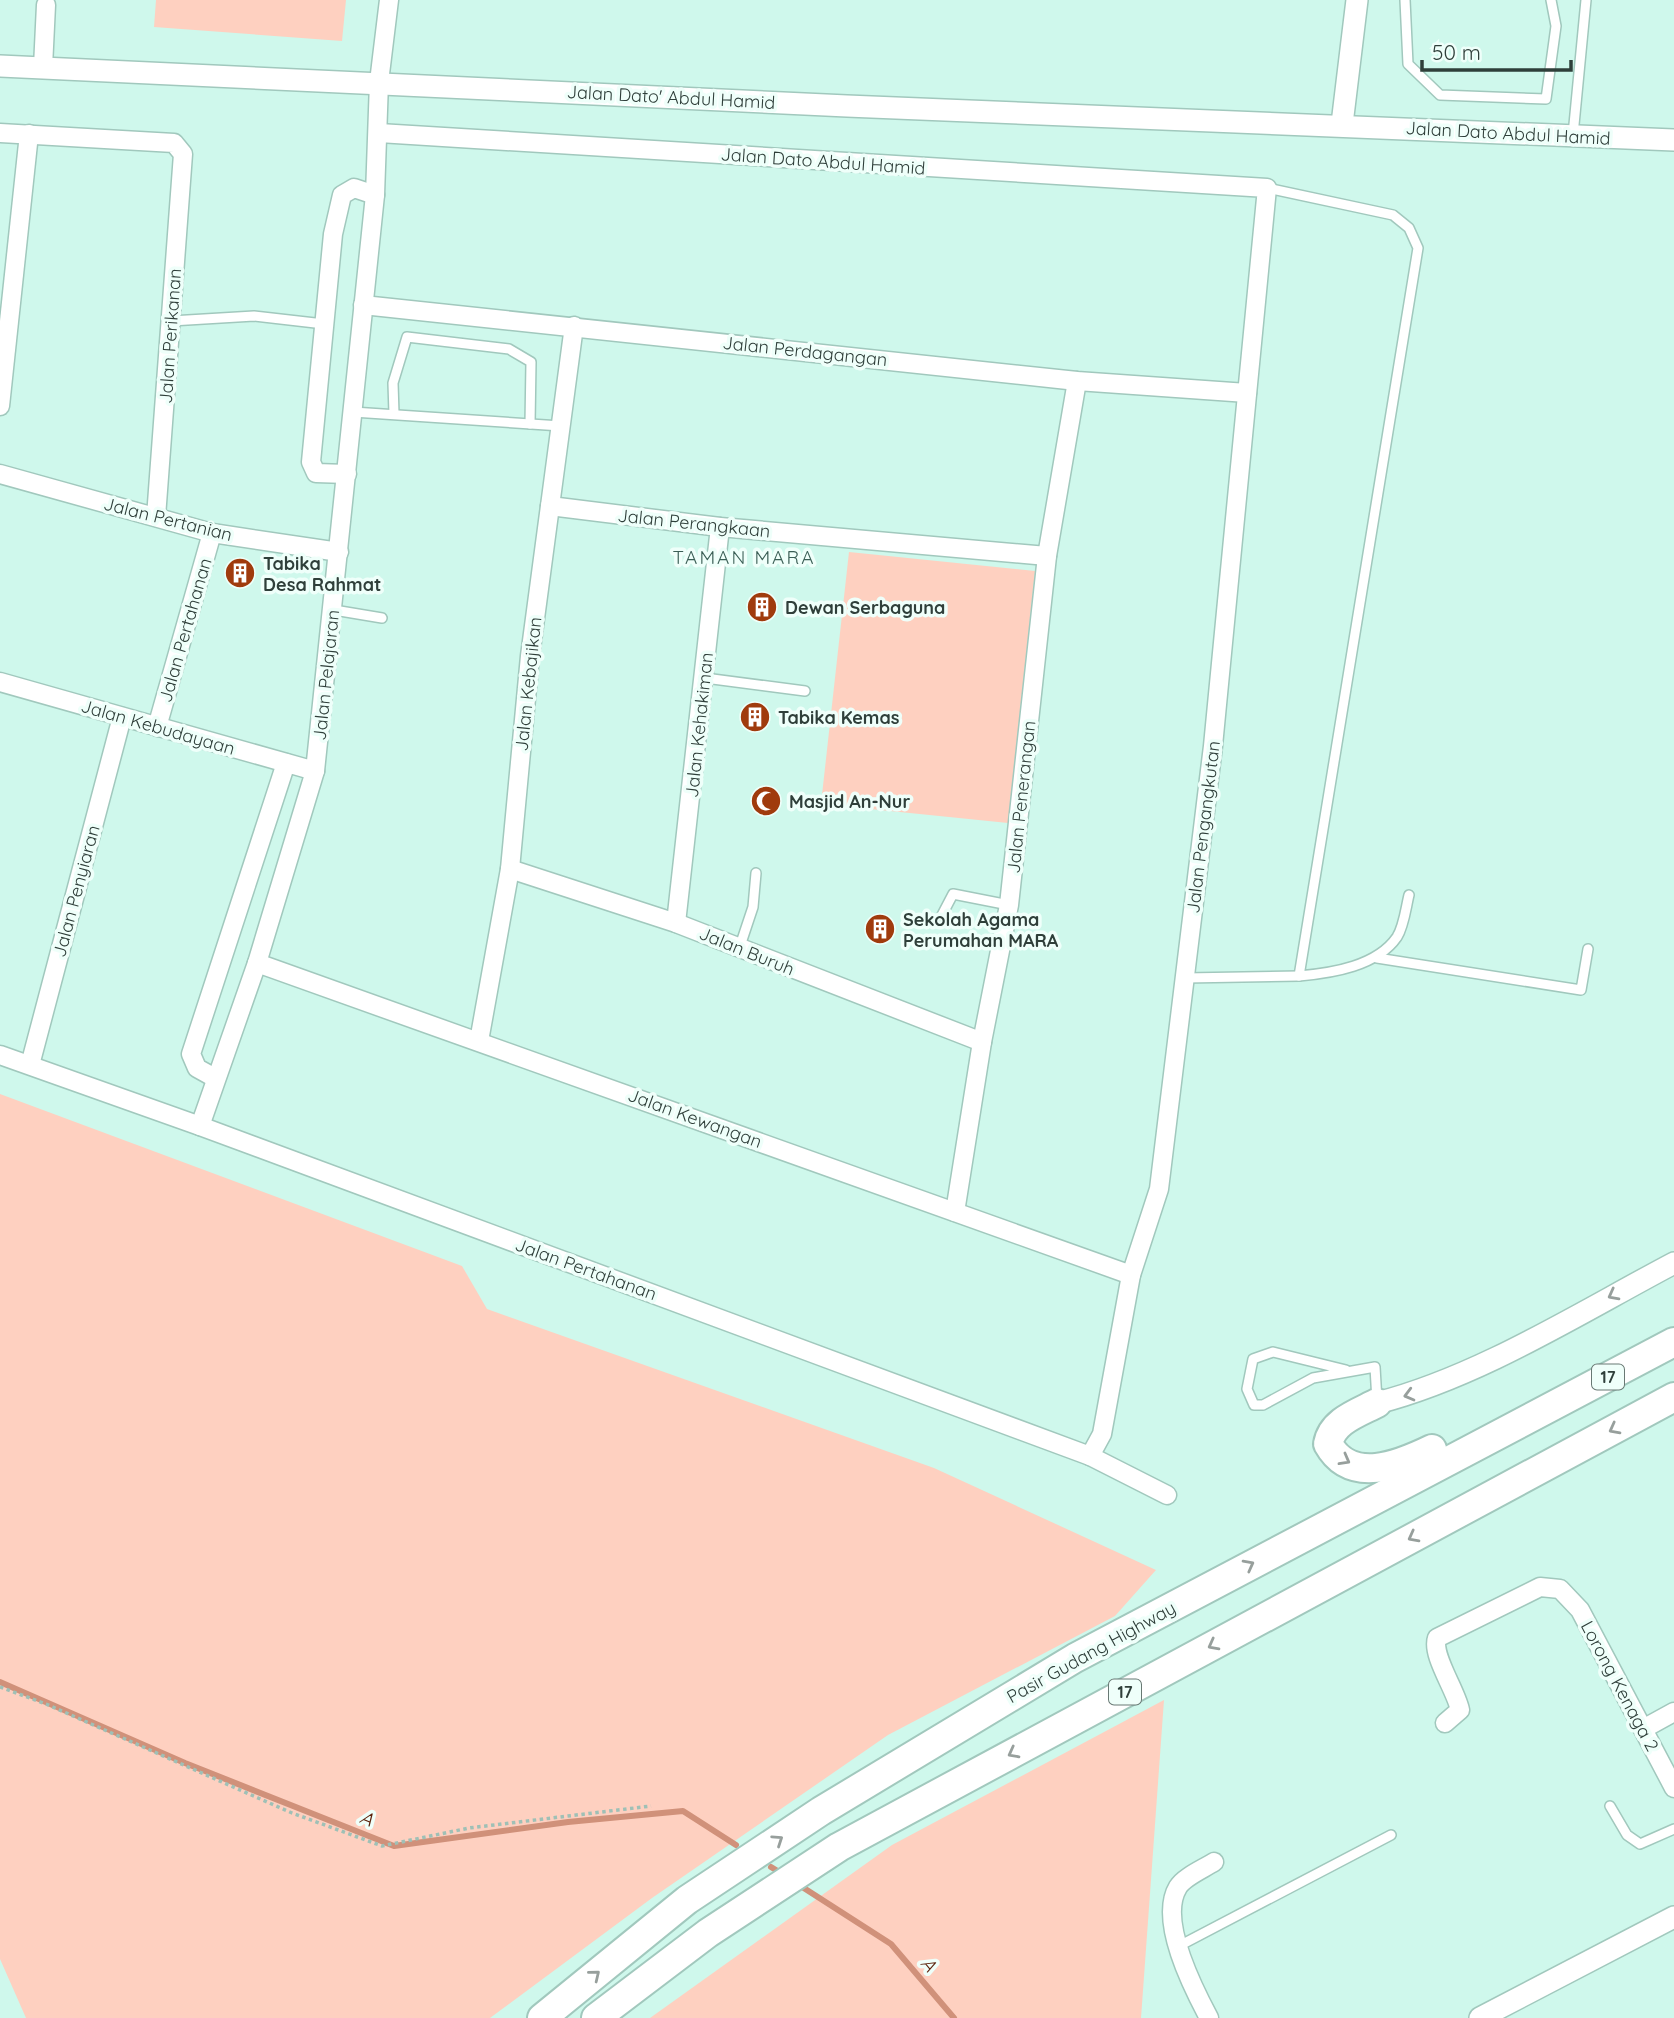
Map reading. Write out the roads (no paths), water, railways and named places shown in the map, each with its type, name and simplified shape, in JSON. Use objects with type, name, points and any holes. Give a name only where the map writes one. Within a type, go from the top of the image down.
[{"type":"highway","name":"Pasir Gudang Highway","points":[[542,2018],[687,1900],[821,1811],[1075,1658],[1674,1342]]},
{"type":"highway","name":"17","points":[[596,2018],[708,1933],[839,1847],[1674,1397]]},
{"type":"highway","points":[[1377,1403],[1347,1418],[1330,1432],[1328,1444],[1334,1455],[1345,1463],[1379,1468],[1404,1463],[1490,1420],[1541,1412]]},
{"type":"street","name":"Jalan Pelajaran","points":[[200,1126],[257,963],[316,771],[375,195],[379,82],[389,0]]},
{"type":"street","points":[[1342,124],[1357,0]]},
{"type":"street","points":[[43,67],[46,5]]},
{"type":"street","name":"Jalan Dato' Abdul Hamid","points":[[0,66],[847,106],[1342,124]]},
{"type":"street","name":"Jalan Dato Abdul Hamid","points":[[1342,124],[1674,140]]},
{"type":"street","points":[[0,132],[29,134],[7,284],[0,406]]},
{"type":"street","name":"Jalan Dato Abdul Hamid","points":[[379,133],[1267,188]]},
{"type":"street","name":"Jalan Perikanan","points":[[29,134],[174,143],[183,154],[156,517]]},
{"type":"street","points":[[347,474],[316,472],[311,463],[333,234],[342,195],[354,188],[375,195]]},
{"type":"street","name":"Jalan Pengangkutan","points":[[1090,1457],[1102,1434],[1132,1275],[1158,1189],[1213,746],[1267,188]]},
{"type":"street","name":"Jalan Perdagangan","points":[[363,305],[1077,380],[1247,393]]},
{"type":"street","name":"Jalan Kebajikan","points":[[479,1041],[509,869],[530,656],[574,326]]},
{"type":"street","name":"Jalan Penerangan","points":[[955,1212],[982,1042],[1009,905],[1047,556],[1077,380]]},
{"type":"street","name":"Jalan Pertanian","points":[[0,474],[212,533],[339,552]]},
{"type":"street","name":"Jalan Perangkaan","points":[[550,506],[720,527],[1047,556]]},
{"type":"street","name":"Jalan Kehakiman","points":[[676,923],[720,527]]},
{"type":"street","name":"Jalan Pertahanan","points":[[157,727],[212,533]]},
{"type":"street","name":"Jalan Kebudayaan","points":[[0,682],[316,771]]},
{"type":"street","name":"Jalan Penyiaran","points":[[30,1065],[122,717]]},
{"type":"street","points":[[215,1078],[197,1068],[191,1054],[286,762]]},
{"type":"street","name":"Jalan Buruh","points":[[509,869],[676,923],[982,1042]]},
{"type":"street","name":"Jalan Kewangan","points":[[257,963],[1132,1275]]},
{"type":"street","name":"Jalan Pertahanan","points":[[0,1055],[200,1126],[1090,1457],[1167,1495]]},
{"type":"street","points":[[1377,1403],[1419,1392],[1471,1369],[1674,1263]]},
{"type":"street","name":"Lorong Kenaga 2","points":[[1445,1723],[1460,1710],[1456,1692],[1436,1653],[1437,1638],[1540,1587],[1560,1589],[1580,1611],[1674,1788]]},
{"type":"street","points":[[1643,1729],[1670,1718]]},
{"type":"street","points":[[1209,2018],[1177,1947],[1173,1898],[1179,1885],[1214,1862]]},
{"type":"street","points":[[1480,2018],[1674,1917]]},
{"type":"lane","points":[[1405,0],[1408,64],[1440,95],[1546,99],[1556,26],[1551,0]]},
{"type":"lane","points":[[1573,136],[1586,0]]},
{"type":"lane","points":[[1267,188],[1393,215],[1409,228],[1418,248],[1299,976]]},
{"type":"lane","points":[[171,321],[254,316],[324,324]]},
{"type":"lane","points":[[394,414],[393,383],[407,337],[509,349],[531,362],[530,424]]},
{"type":"lane","points":[[353,412],[561,426]]},
{"type":"lane","points":[[334,610],[382,618]]},
{"type":"lane","points":[[705,678],[805,691]]},
{"type":"lane","points":[[739,949],[752,906],[756,873]]},
{"type":"lane","points":[[943,915],[953,894],[1009,905]]},
{"type":"lane","points":[[1377,958],[1398,935],[1409,895]]},
{"type":"lane","points":[[1185,978],[1321,974],[1377,958],[1581,990],[1588,949]]},
{"type":"lane","points":[[1346,1370],[1273,1353],[1253,1359],[1247,1390],[1254,1405],[1263,1405],[1313,1378],[1346,1370],[1375,1367],[1377,1403]]},
{"type":"lane","points":[[1610,1806],[1627,1835],[1640,1844],[1674,1829]]},
{"type":"lane","points":[[1177,1947],[1391,1835]]},
{"type":"waterway","name":"A","points":[[0,1682],[185,1763],[394,1846],[568,1822],[683,1811],[736,1845]]},
{"type":"waterway","name":"A","points":[[771,1867],[784,1875]]},
{"type":"waterway","name":"A","points":[[796,1883],[891,1944],[954,2018]]},
{"type":"place","name":"Tabika Desa Rahmat","points":[[240,573]]},
{"type":"place","name":"Dewan Serbaguna","points":[[762,607]]},
{"type":"place","name":"Tabika Kemas","points":[[755,717]]},
{"type":"place","name":"Masjid An-Nur","points":[[766,801]]},
{"type":"place","name":"Sekolah Agama Perumahan MARA","points":[[880,929]]},
{"type":"district","name":"TAMAN MARA","points":[[744,557]]}]
